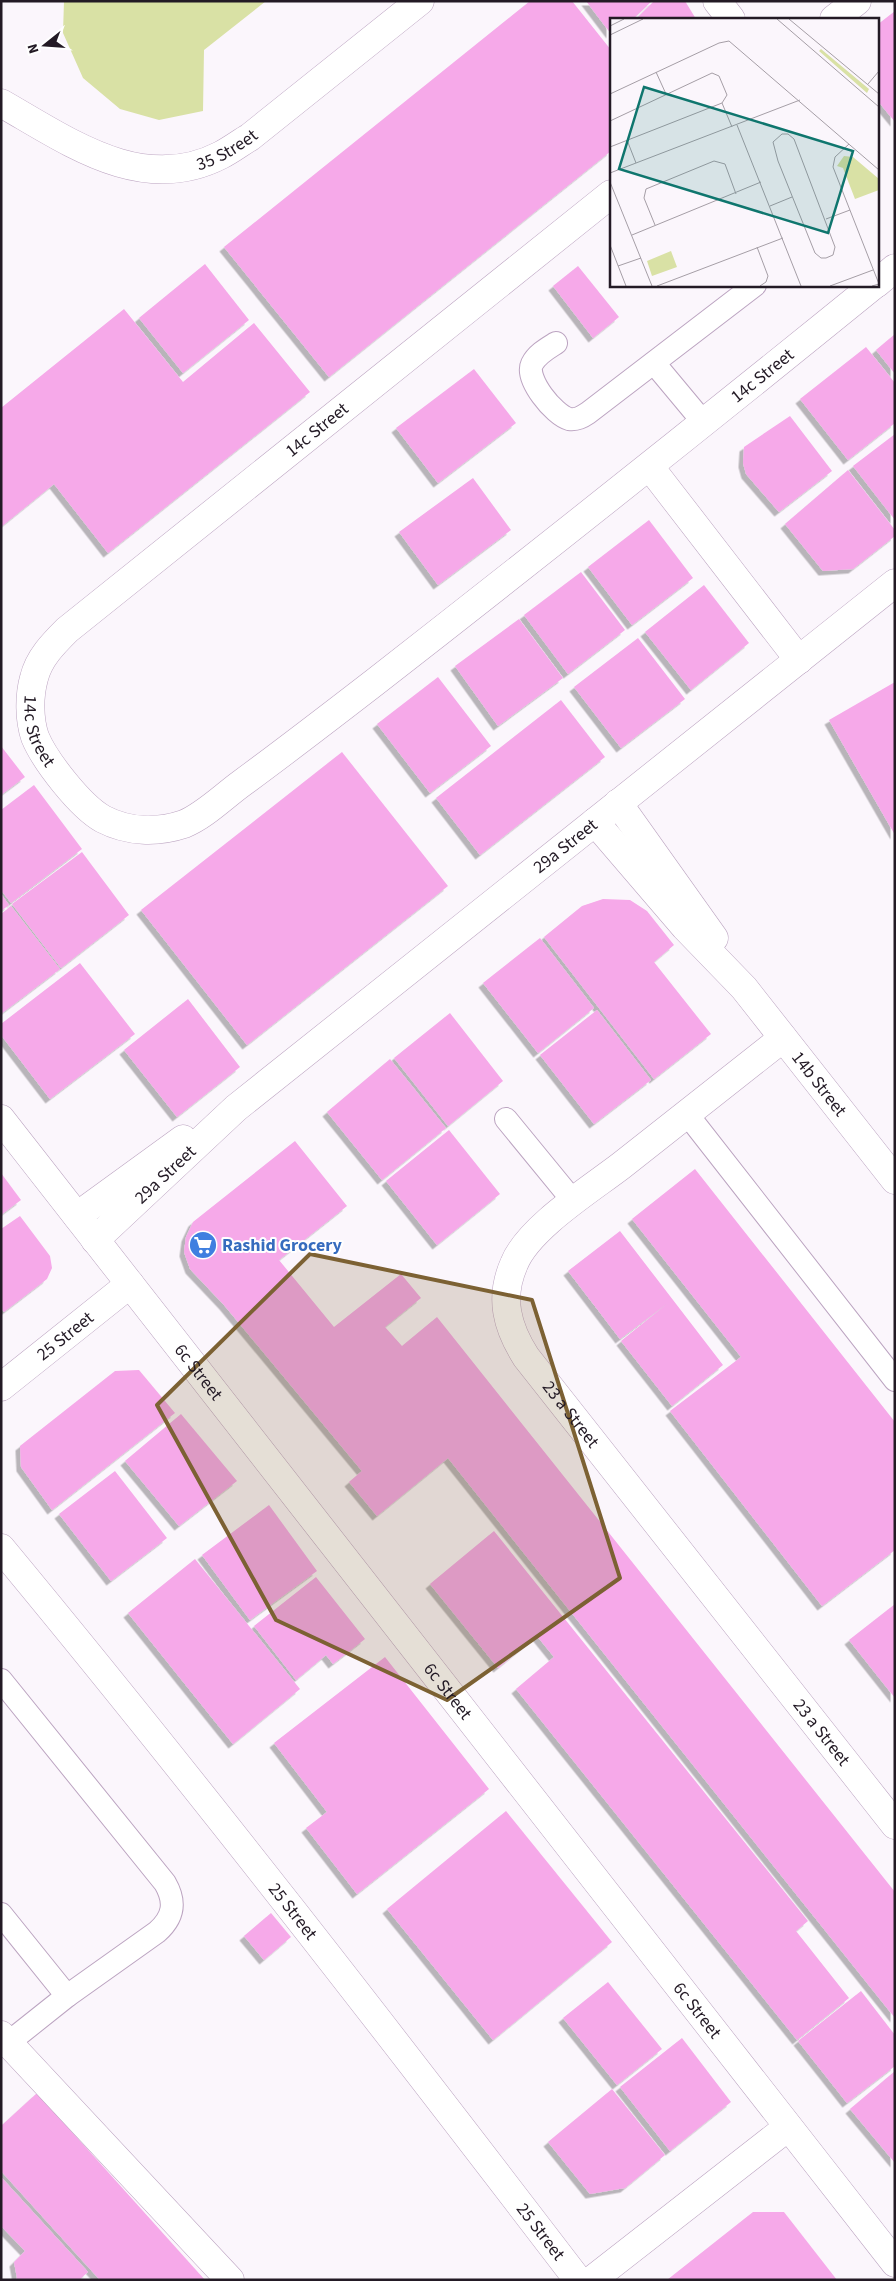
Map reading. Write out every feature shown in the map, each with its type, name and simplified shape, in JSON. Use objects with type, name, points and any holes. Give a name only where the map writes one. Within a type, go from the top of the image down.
[{"type":"street","name":"35 Street","points":[[1,103],[82,149],[115,163],[150,170],[186,167],[220,156],[250,137],[420,1]]},
{"type":"street","points":[[718,1],[730,18]]},
{"type":"street","points":[[835,18],[857,1]]},
{"type":"street","name":"14c Street","points":[[610,195],[67,630],[46,651],[34,677],[30,706],[35,736],[49,762],[78,798],[101,818],[128,829],[157,830],[186,823],[326,720],[650,467],[874,286]]},
{"type":"street","name":"14c Street","points":[[878,282],[895,268]]},
{"type":"street","points":[[650,467],[799,660]]},
{"type":"street","name":"29a Street","points":[[95,1240],[236,1108],[895,583]]},
{"type":"street","name":"14b Street","points":[[618,803],[699,914],[744,988]]},
{"type":"street","name":"14b Street","points":[[596,822],[685,927],[744,988],[895,1180]]},
{"type":"street","name":"23 a Street","points":[[783,1038],[574,1202],[527,1242],[514,1263],[507,1295],[507,1312],[513,1336],[526,1357],[895,1826]]},
{"type":"street","name":"29a Street","points":[[77,1216],[162,1153],[236,1108]]},
{"type":"street","name":"6c Street","points":[[1,1119],[895,2263]]},
{"type":"street","name":"25 Street","points":[[1,1387],[130,1284]]},
{"type":"street","name":"25 Street","points":[[1,1548],[208,1805],[444,2104],[578,2280]]},
{"type":"street","points":[[4,2043],[230,2280]]},
{"type":"street","points":[[592,2280],[788,2127]]},
{"type":"lane","points":[[556,343],[534,360],[531,366],[531,378],[558,412],[569,419],[582,417],[754,286]]},
{"type":"lane","points":[[654,363],[704,423]]},
{"type":"lane","points":[[687,1114],[895,1380]]},
{"type":"lane","points":[[506,1119],[574,1202]]},
{"type":"lane","points":[[1,1680],[165,1883],[172,1895],[173,1910],[168,1922],[4,2043]]},
{"type":"lane","points":[[1,1914],[67,1996]]},
{"type":"highlighted area","points":[[310,1254],[532,1300],[620,1578],[447,1700],[276,1620],[157,1405]]},
{"type":"green space","points":[[64,1],[266,1],[204,50],[203,111],[159,120],[120,109],[83,78],[63,33]]},
{"type":"building","points":[[530,1],[572,1],[610,49],[610,152],[329,377],[224,247]]},
{"type":"building","points":[[586,1],[652,1],[634,18],[610,18],[610,33]]},
{"type":"building","points":[[654,1],[685,1],[695,18],[637,18]]},
{"type":"building","points":[[895,11],[895,122],[878,101],[878,24]]},
{"type":"building","points":[[205,264],[249,320],[183,373],[139,318]]},
{"type":"building","points":[[578,266],[619,317],[593,338],[553,286]]},
{"type":"building","points":[[124,309],[183,382],[254,323],[310,392],[108,553],[54,484],[1,527],[1,408]]},
{"type":"building","points":[[895,334],[895,374],[876,350]]},
{"type":"building","points":[[866,347],[895,383],[895,423],[848,460],[800,399]]},
{"type":"building","points":[[474,369],[516,423],[438,483],[396,428]]},
{"type":"building","points":[[790,416],[832,471],[779,512],[746,474],[743,463],[744,447]]},
{"type":"building","points":[[895,434],[895,520],[853,466]]},
{"type":"building","points":[[848,470],[895,530],[895,536],[853,569],[823,571],[785,524]]},
{"type":"building","points":[[473,478],[511,530],[438,585],[399,532]]},
{"type":"building","points":[[649,520],[693,578],[632,625],[588,567]]},
{"type":"building","points":[[581,572],[625,630],[568,674],[524,615]]},
{"type":"building","points":[[704,585],[749,643],[691,690],[645,632]]},
{"type":"building","points":[[519,619],[563,678],[498,726],[455,666]]},
{"type":"building","points":[[638,638],[685,699],[621,748],[574,687]]},
{"type":"building","points":[[438,677],[491,746],[430,793],[377,724]]},
{"type":"building","points":[[895,682],[895,835],[829,720]]},
{"type":"building","points":[[561,700],[605,757],[480,855],[436,798]]},
{"type":"building","points":[[1,746],[25,777],[1,795]]},
{"type":"building","points":[[342,752],[448,886],[247,1045],[141,910]]},
{"type":"building","points":[[34,785],[82,849],[11,903],[1,890],[1,810]]},
{"type":"building","points":[[82,852],[129,915],[61,968],[12,904]]},
{"type":"building","points":[[1,894],[9,905],[1,911]]},
{"type":"building","points":[[603,899],[630,900],[647,911],[674,945],[654,962],[711,1034],[654,1079],[544,937],[582,906]]},
{"type":"building","points":[[11,906],[60,969],[1,1014],[1,914]]},
{"type":"building","points":[[540,938],[594,1008],[538,1053],[483,983]]},
{"type":"building","points":[[80,963],[135,1034],[50,1099],[1,1035],[1,1024]]},
{"type":"building","points":[[188,999],[240,1067],[177,1117],[124,1050]]},
{"type":"building","points":[[597,1010],[651,1080],[594,1124],[540,1055]]},
{"type":"building","points":[[450,1013],[503,1081],[448,1126],[394,1058]]},
{"type":"building","points":[[390,1059],[446,1128],[382,1180],[327,1112]]},
{"type":"building","points":[[449,1130],[500,1194],[437,1245],[386,1181]]},
{"type":"building","points":[[295,1141],[347,1206],[279,1260],[334,1327],[401,1274],[421,1298],[385,1327],[402,1346],[437,1317],[895,1892],[895,2018],[448,1458],[377,1516],[349,1482],[362,1471],[224,1305],[190,1269],[184,1252],[186,1237],[193,1222]]},
{"type":"building","points":[[695,1169],[895,1422],[895,1550],[822,1606],[670,1411],[741,1357],[632,1219]]},
{"type":"building","points":[[1,1173],[21,1200],[1,1215]]},
{"type":"building","points":[[20,1216],[50,1256],[52,1268],[47,1279],[4,1312],[1,1309],[1,1229]]},
{"type":"building","points":[[620,1231],[723,1365],[672,1406],[621,1341],[668,1303],[620,1339],[568,1271]]},
{"type":"building","points":[[139,1370],[175,1413],[52,1510],[21,1467],[20,1446],[115,1371]]},
{"type":"building","points":[[181,1414],[237,1481],[179,1526],[125,1461]]},
{"type":"building","points":[[115,1471],[167,1538],[111,1581],[59,1514]]},
{"type":"building","points":[[269,1505],[317,1571],[250,1620],[202,1555]]},
{"type":"building","points":[[494,1531],[808,1921],[796,1931],[849,1998],[797,2040],[516,1689],[554,1657],[537,1636],[498,1668],[430,1584]]},
{"type":"building","points":[[195,1559],[300,1689],[233,1744],[128,1613]]},
{"type":"building","points":[[316,1577],[365,1639],[333,1664],[326,1655],[296,1680],[254,1626]]},
{"type":"building","points":[[895,1604],[895,1698],[849,1640]]},
{"type":"building","points":[[385,1657],[489,1789],[357,1894],[306,1828],[327,1812],[274,1743]]},
{"type":"building","points":[[506,1811],[612,1942],[493,2040],[387,1909]]},
{"type":"building","points":[[271,1913],[291,1937],[264,1960],[244,1936]]},
{"type":"building","points":[[608,1982],[662,2049],[617,2085],[563,2018]]},
{"type":"building","points":[[861,1991],[895,2035],[895,2066],[847,2103],[798,2041]]},
{"type":"building","points":[[682,2038],[731,2102],[670,2151],[620,2087]]},
{"type":"building","points":[[895,2071],[895,2163],[850,2109]]},
{"type":"building","points":[[612,2089],[665,2155],[625,2188],[590,2194],[548,2142]]},
{"type":"building","points":[[37,2093],[205,2280],[100,2280],[1,2171],[1,2126]]},
{"type":"building","points":[[1,2177],[88,2272],[79,2280],[15,2280],[17,2278],[14,2262],[25,2251],[1,2226]]},
{"type":"building","points":[[753,2212],[784,2212],[837,2280],[667,2280]]},
{"type":"place","name":"Rashid Grocery","points":[[203,1245]]}]
